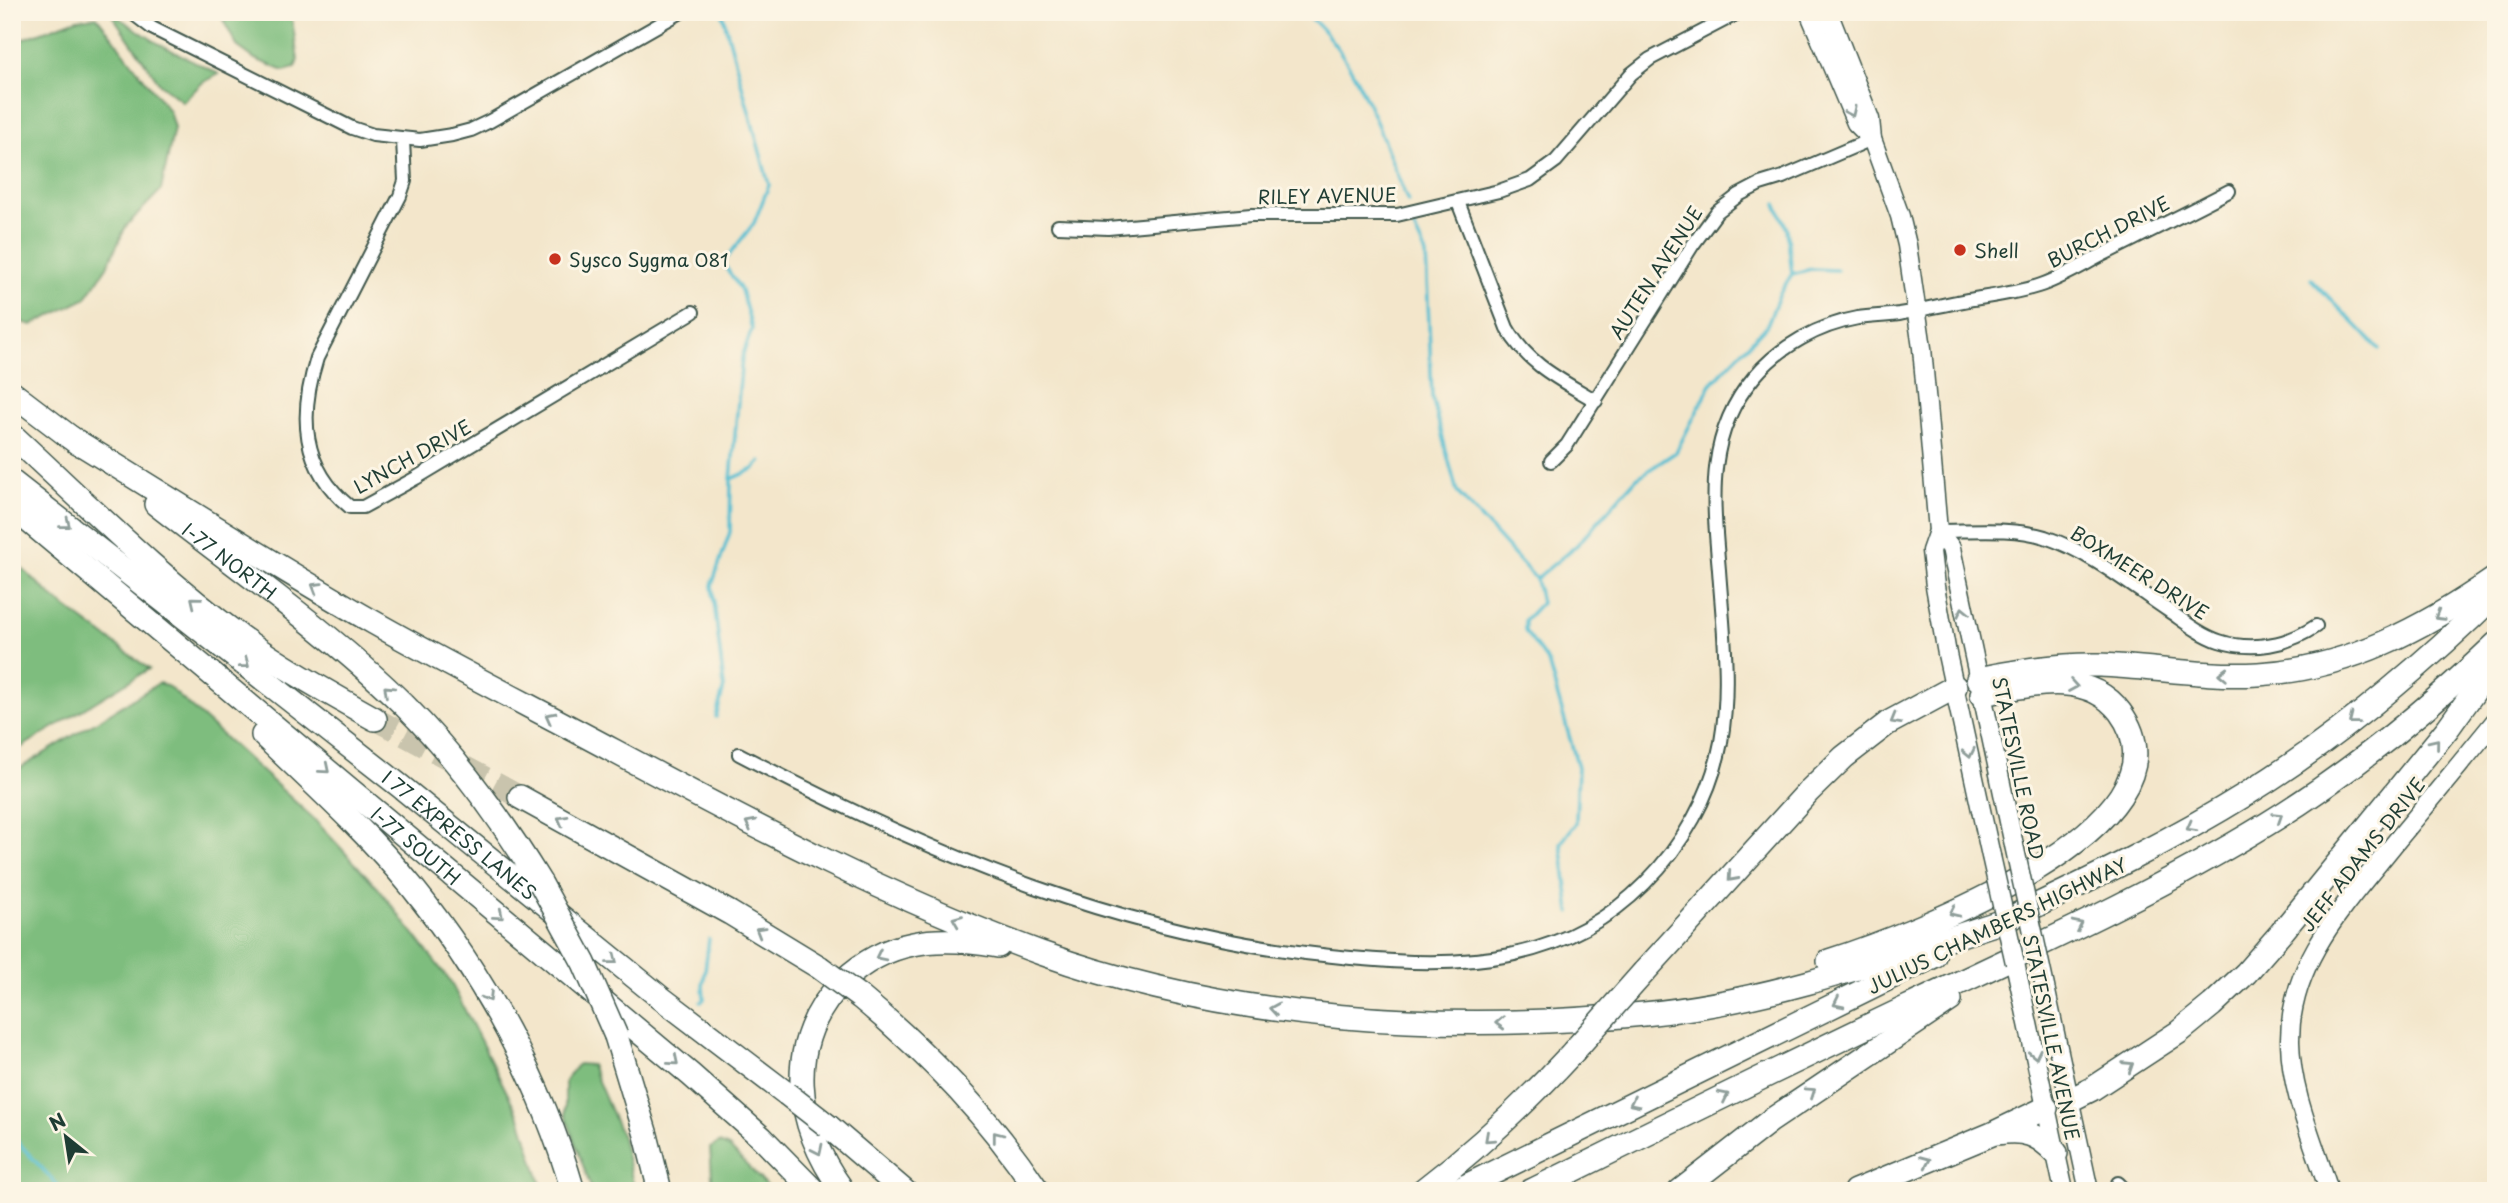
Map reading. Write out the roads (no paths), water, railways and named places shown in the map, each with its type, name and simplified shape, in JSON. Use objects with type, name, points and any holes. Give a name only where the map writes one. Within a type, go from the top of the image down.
[{"type":"highway","name":"I-77 NORTH","points":[[12,393],[345,652],[386,687],[436,739],[491,807],[541,884],[584,962],[618,1042]]},
{"type":"highway","points":[[12,435],[137,551],[208,612],[285,666],[375,719]]},
{"type":"highway","points":[[68,436],[374,622],[761,830],[873,885],[1043,954],[1116,976],[1190,993],[1303,1013],[1455,1023],[1569,1020],[1644,1014],[1756,996],[1858,968],[2009,919]]},
{"type":"highway","name":"I 77 EXPRESS LANES","points":[[12,482],[363,757],[661,998],[828,1126],[904,1191]]},
{"type":"highway","name":"I-77 SOUTH","points":[[12,507],[710,1092],[762,1138],[814,1191]]},
{"type":"highway","points":[[1980,686],[2042,667],[2079,665],[2236,674],[2310,667],[2359,653],[2416,629],[2455,607],[2496,578]]},
{"type":"highway","name":"JULIUS CHAMBERS HIGHWAY","points":[[1456,1191],[2166,841],[2281,772],[2340,730],[2399,683],[2496,594]]},
{"type":"highway","points":[[122,599],[345,814],[430,910],[482,987],[512,1041],[545,1112],[573,1191]]},
{"type":"highway","name":"JULIUS CHAMBERS HIGHWAY","points":[[1531,1191],[2172,878],[2280,816],[2332,781],[2392,735],[2496,644]]},
{"type":"highway","points":[[2070,1100],[2092,1089],[2179,1032],[2246,973],[2448,728],[2496,661]]},
{"type":"highway","points":[[1569,1020],[1709,993],[1851,954],[1979,900],[2045,863],[2079,840],[2111,811],[2119,801],[2129,778],[2133,744],[2121,713],[2097,693],[2076,685],[1980,686]]},
{"type":"highway","points":[[1422,1191],[1503,1125],[1573,1052],[1808,792],[1844,757],[1888,723],[1955,687]]},
{"type":"highway","points":[[520,797],[730,913],[819,967],[860,997],[906,1037],[954,1085],[1002,1141],[1038,1191]]},
{"type":"highway","points":[[842,1189],[820,1153],[809,1126],[802,1097],[801,1069],[811,1029],[824,1005],[839,986],[878,956],[923,942],[973,942],[1043,954]]},
{"type":"highway","points":[[1680,1191],[1779,1115],[2017,955]]},
{"type":"highway","points":[[618,1042],[618,1074],[648,1191]]},
{"type":"highway","points":[[618,1042],[660,1191]]},
{"type":"highway","points":[[1857,1190],[1992,1134],[2046,1108]]},
{"type":"highway","points":[[1992,1134],[2031,1132],[2044,1140],[2056,1153]]},
{"type":"main road","name":"STATESVILLE ROAD","points":[[1809,12],[1856,122],[1872,139]]},
{"type":"main road","name":"STATESVILLE ROAD","points":[[1828,12],[1870,118],[1872,139],[1900,216],[1918,310],[1938,531],[1931,551],[1955,687]]},
{"type":"main road","name":"STATESVILLE ROAD","points":[[1938,531],[1951,548],[2070,1100]]},
{"type":"main road","points":[[1955,687],[1980,686]]},
{"type":"main road","name":"STATESVILLE AVENUE","points":[[1955,687],[2064,1191]]},
{"type":"main road","name":"JEFF ADAMS DRIVE","points":[[2329,1191],[2293,1076],[2290,1028],[2301,979],[2312,952],[2328,927],[2496,720]]},
{"type":"main road","points":[[2046,1108],[2070,1100]]},
{"type":"main road","name":"STATESVILLE AVENUE","points":[[2070,1100],[2090,1191]]},
{"type":"street","points":[[131,12],[152,27],[352,128],[403,140],[452,135],[489,121],[681,12]]},
{"type":"street","name":"RILEY AVENUE","points":[[1058,226],[1108,228],[1251,215],[1397,215],[1458,202],[1523,183],[1544,172],[1556,161],[1630,74],[1664,50],[1740,12]]},
{"type":"street","name":"AUTEN AVENUE","points":[[1551,461],[1567,445],[1692,246],[1717,212],[1739,195],[1760,184],[1872,139]]},
{"type":"street","name":"LYNCH DRIVE","points":[[403,140],[405,181],[400,196],[317,358],[308,386],[305,414],[310,445],[318,470],[334,494],[350,507],[363,507],[416,478],[694,312]]},
{"type":"street","name":"BURCH DRIVE","points":[[739,754],[880,825],[983,870],[1072,901],[1173,929],[1288,951],[1414,962],[1488,960],[1549,944],[1604,917],[1651,877],[1679,843],[1709,784],[1721,743],[1726,677],[1714,479],[1718,447],[1736,403],[1764,366],[1799,340],[1843,321],[1918,310],[2040,285],[2229,191]]},
{"type":"street","points":[[1458,202],[1515,342],[1537,365],[1596,401]]},
{"type":"street","name":"BOXMEER DRIVE","points":[[1938,531],[2005,531],[2045,537],[2104,568],[2200,633],[2223,643],[2247,646],[2274,644],[2296,638],[2316,626]]},
{"type":"waterway","points":[[1304,12],[1340,51],[1354,75],[1378,125],[1408,202]]},
{"type":"waterway","points":[[716,717],[724,687],[712,585],[730,532],[731,479],[742,357],[752,329],[741,290],[723,263],[754,223],[769,185],[723,16]]},
{"type":"waterway","points":[[1537,578],[1577,545],[1637,478],[1676,452],[1711,384],[1767,325],[1780,293],[1792,274],[1787,229],[1776,204]]},
{"type":"waterway","points":[[1413,226],[1426,254],[1432,397],[1457,492],[1536,579],[1541,603],[1525,620],[1525,631],[1548,662],[1578,767],[1576,823],[1561,843],[1570,912]]},
{"type":"waterway","points":[[1792,274],[1811,269],[1837,270]]},
{"type":"waterway","points":[[2311,279],[2379,349]]},
{"type":"waterway","points":[[731,479],[754,469],[761,461]]},
{"type":"waterway","points":[[701,1002],[704,999],[709,939]]},
{"type":"waterway","points":[[12,1136],[63,1191]]},
{"type":"tunnel","points":[[375,719],[520,797]]},
{"type":"place","name":"Shell","points":[[1960,250]]},
{"type":"place","name":"Sysco Sygma 081","points":[[555,259]]}]
